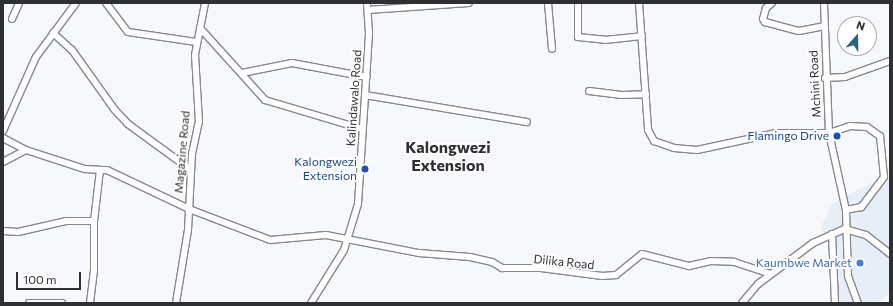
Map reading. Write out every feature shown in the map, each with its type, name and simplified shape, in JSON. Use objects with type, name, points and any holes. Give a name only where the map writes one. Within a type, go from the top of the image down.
[{"type":"street","points":[[12,19],[19,3]]},
{"type":"street","points":[[3,131],[36,57],[76,3]]},
{"type":"street","points":[[106,3],[128,32],[196,42]]},
{"type":"street","name":"Magazine Road","points":[[176,303],[182,275],[189,209],[191,170],[199,122],[195,74],[196,42],[205,3]]},
{"type":"street","name":"Kalindawalo Road","points":[[311,303],[348,238],[358,204],[362,129],[367,77],[367,3]]},
{"type":"street","points":[[368,10],[469,3]]},
{"type":"street","points":[[548,3],[552,49]]},
{"type":"street","points":[[578,3],[578,38],[605,40],[642,36]]},
{"type":"street","points":[[639,3],[646,94],[651,136],[660,144],[674,148],[698,150],[776,133],[829,133],[858,125],[872,130],[880,138],[884,173],[882,181],[859,209],[846,210]]},
{"type":"street","points":[[772,3],[766,8],[763,19],[765,22],[799,31],[824,26]]},
{"type":"street","name":"Mchini Road","points":[[824,3],[825,78],[829,133],[846,210],[845,229],[848,276],[858,303]]},
{"type":"street","points":[[200,28],[242,73],[259,95],[271,104],[362,129]]},
{"type":"street","points":[[53,34],[72,50],[114,110],[128,124],[191,170]]},
{"type":"street","points":[[825,78],[850,75],[890,61]]},
{"type":"street","points":[[242,73],[292,63],[367,77]]},
{"type":"street","points":[[589,91],[622,95],[646,94]]},
{"type":"street","points":[[365,95],[527,122]]},
{"type":"street","points":[[3,138],[26,150],[85,169],[116,173],[189,209],[270,240],[326,235],[348,238]]},
{"type":"street","points":[[3,162],[26,150]]},
{"type":"street","points":[[90,303],[94,270],[94,221],[100,170]]},
{"type":"street","points":[[3,230],[18,232],[66,221],[94,221]]},
{"type":"street","points":[[742,303],[758,284],[813,243],[845,229],[866,234],[890,254]]},
{"type":"street","points":[[832,234],[835,303]]},
{"type":"street","name":"Dilika Road","points":[[348,238],[418,253],[470,257],[492,262],[502,268],[541,268],[605,276],[616,275],[640,254],[645,254],[689,266],[710,261],[734,262],[770,274]]},
{"type":"street","points":[[30,303],[62,303]]},
{"type":"shaded area","name":"Kaumbwe Market","points":[[878,179],[890,179],[890,290],[887,296],[876,303],[835,303],[827,236],[820,229],[832,204]]},
{"type":"place","name":"Flamingo Drive","points":[[837,136]]},
{"type":"place","name":"Kalongwezi Extension","points":[[365,169]]},
{"type":"place","name":"Kaumbwe Market","points":[[860,263]]},
{"type":"district","name":"Kalongwezi Extension","points":[[448,156]]}]
